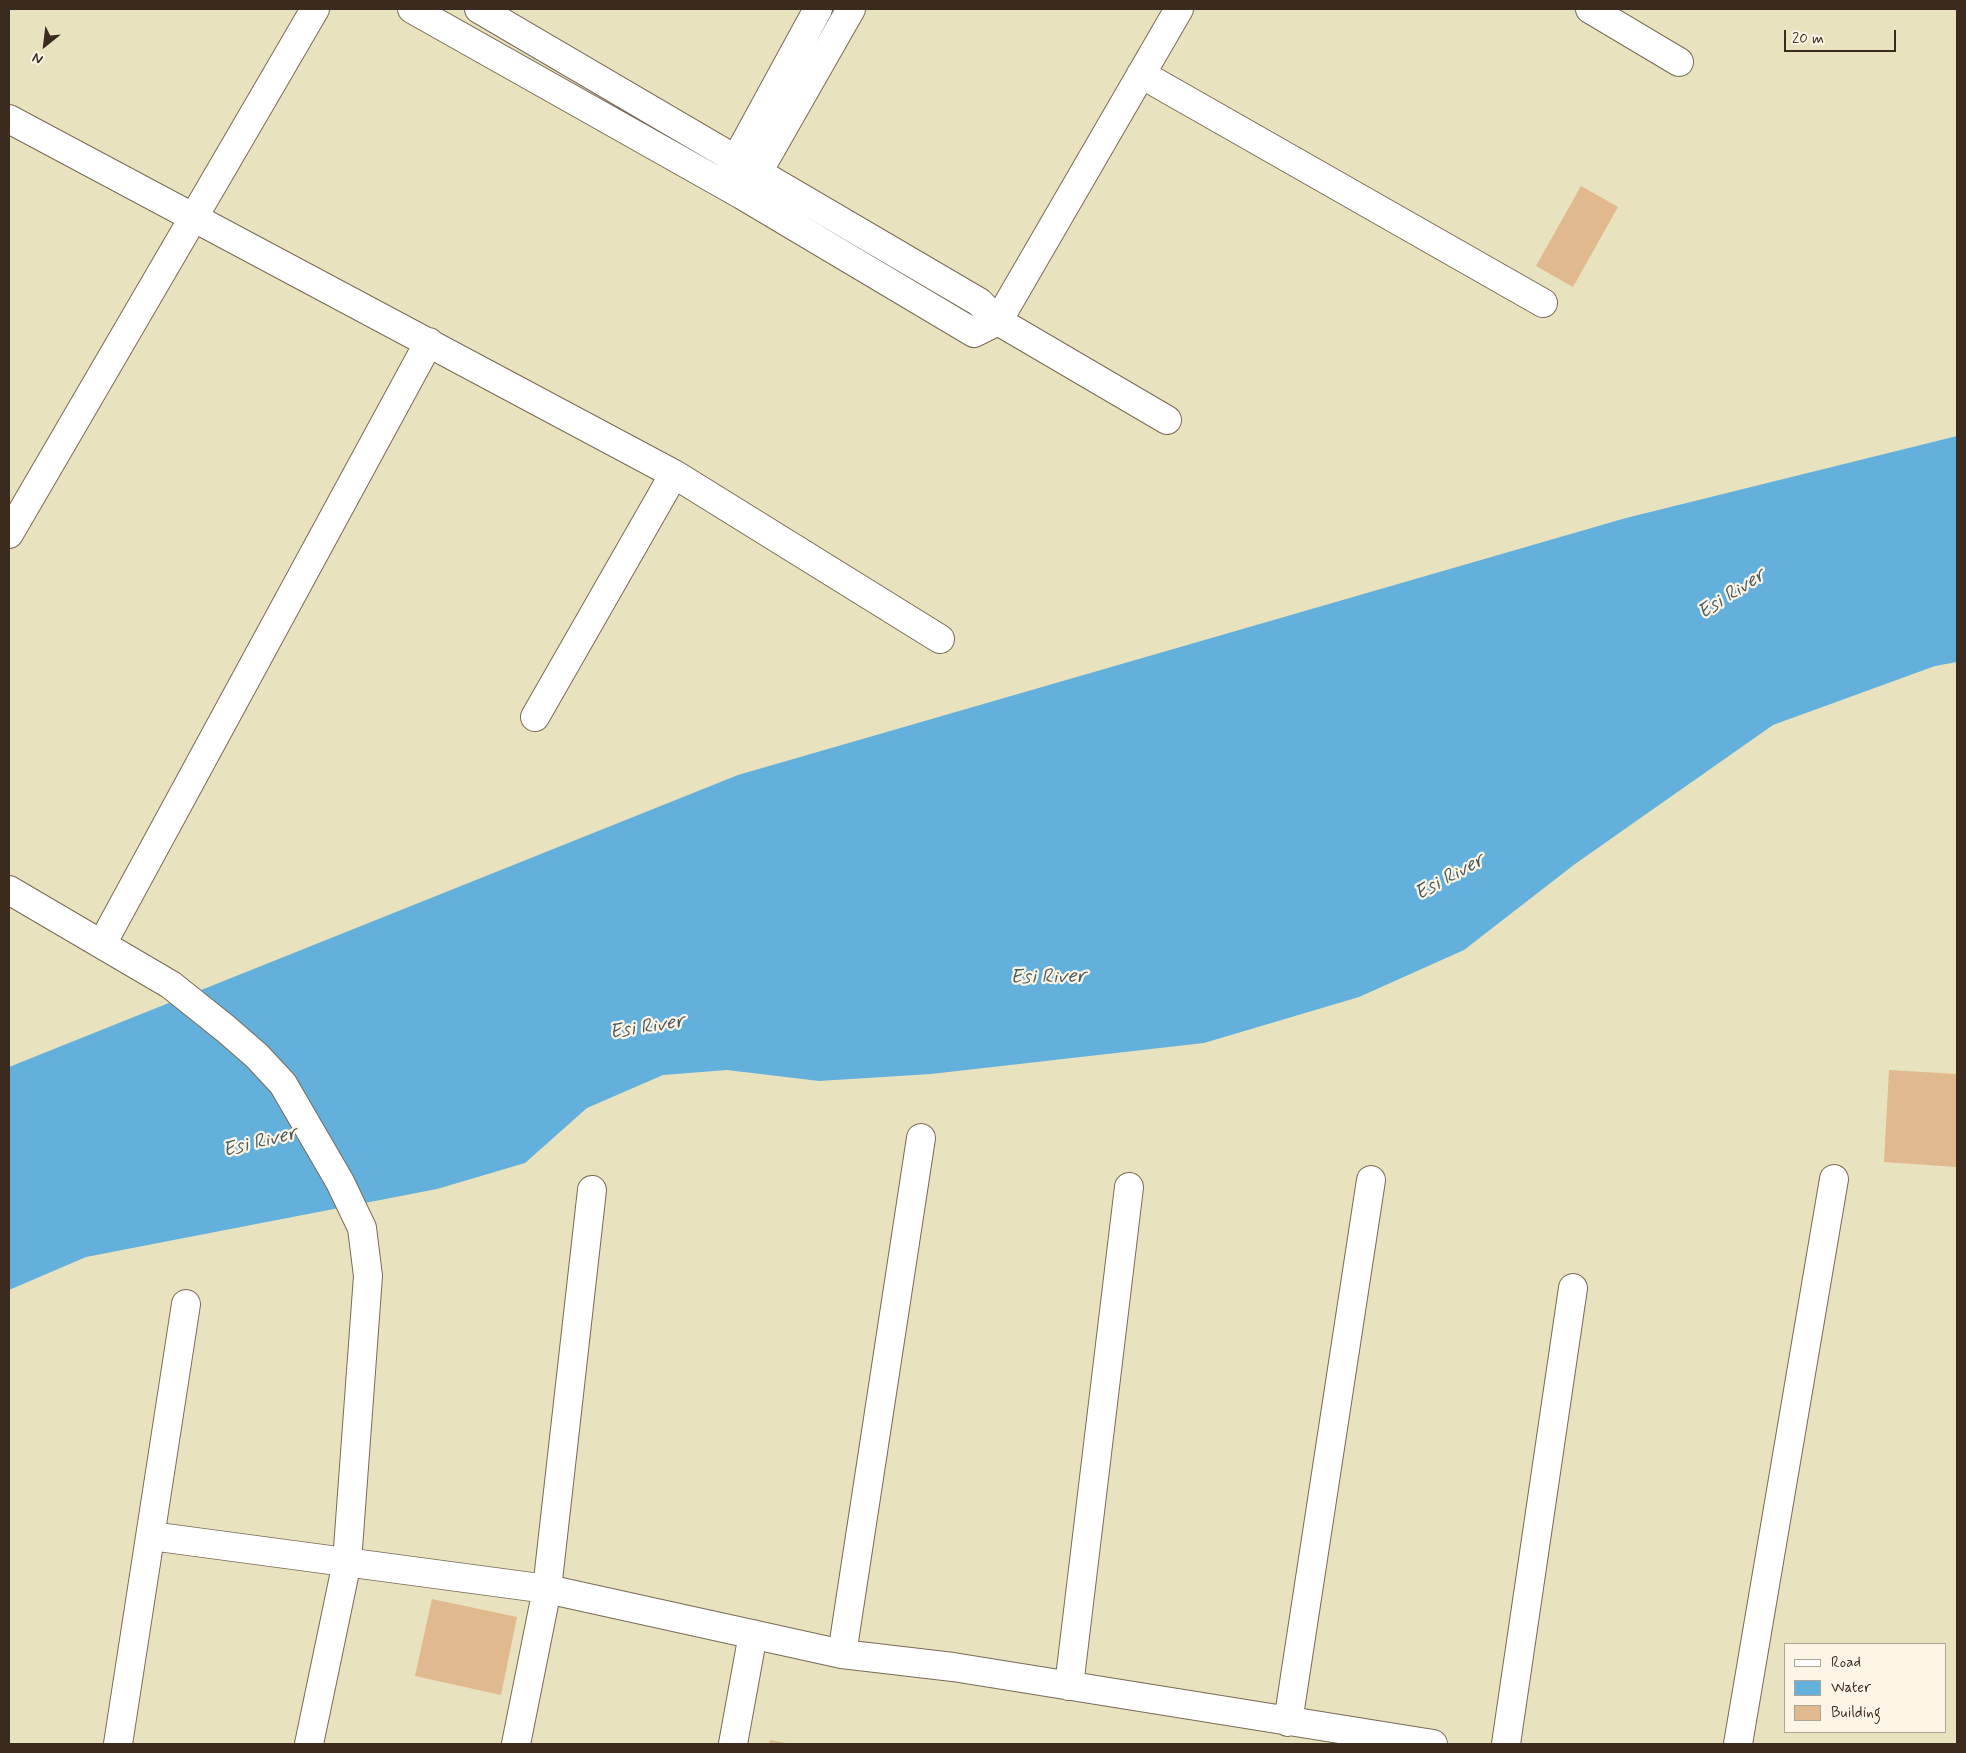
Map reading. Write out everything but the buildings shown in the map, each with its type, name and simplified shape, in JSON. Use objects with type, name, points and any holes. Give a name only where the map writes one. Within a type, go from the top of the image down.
[{"type":"street","points":[[9,534],[315,9]]},
{"type":"street","points":[[412,9],[732,190],[974,333],[998,321],[1179,9]]},
{"type":"street","points":[[480,9],[979,302],[998,321],[1167,420]]},
{"type":"street","points":[[747,166],[818,9]]},
{"type":"street","points":[[732,190],[851,9]]},
{"type":"street","points":[[1590,9],[1679,62]]},
{"type":"street","points":[[1141,74],[1543,303]]},
{"type":"street","points":[[9,119],[674,474],[940,639]]},
{"type":"street","points":[[102,944],[429,342]]},
{"type":"street","points":[[535,717],[674,474]]},
{"type":"street","points":[[9,890],[171,986],[257,1056],[282,1084],[340,1182],[362,1228],[368,1276],[347,1562],[310,1744]]},
{"type":"street","points":[[842,1654],[921,1138]]},
{"type":"street","points":[[1738,1744],[1834,1179]]},
{"type":"street","points":[[1288,1722],[1371,1180]]},
{"type":"street","points":[[1069,1686],[1129,1187]]},
{"type":"street","points":[[516,1744],[547,1589],[592,1190]]},
{"type":"street","points":[[1506,1744],[1573,1288]]},
{"type":"street","points":[[118,1744],[186,1304]]},
{"type":"street","points":[[150,1536],[547,1589],[842,1654],[953,1667],[1433,1744]]},
{"type":"street","points":[[733,1744],[754,1634]]},
{"type":"water","name":"Esi River","points":[[1957,436],[1957,662],[1935,666],[1773,725],[1575,864],[1464,950],[1359,997],[1204,1043],[931,1074],[819,1081],[727,1070],[663,1075],[587,1108],[525,1163],[437,1189],[86,1257],[9,1290],[9,1067],[738,775],[1626,518]]}]
